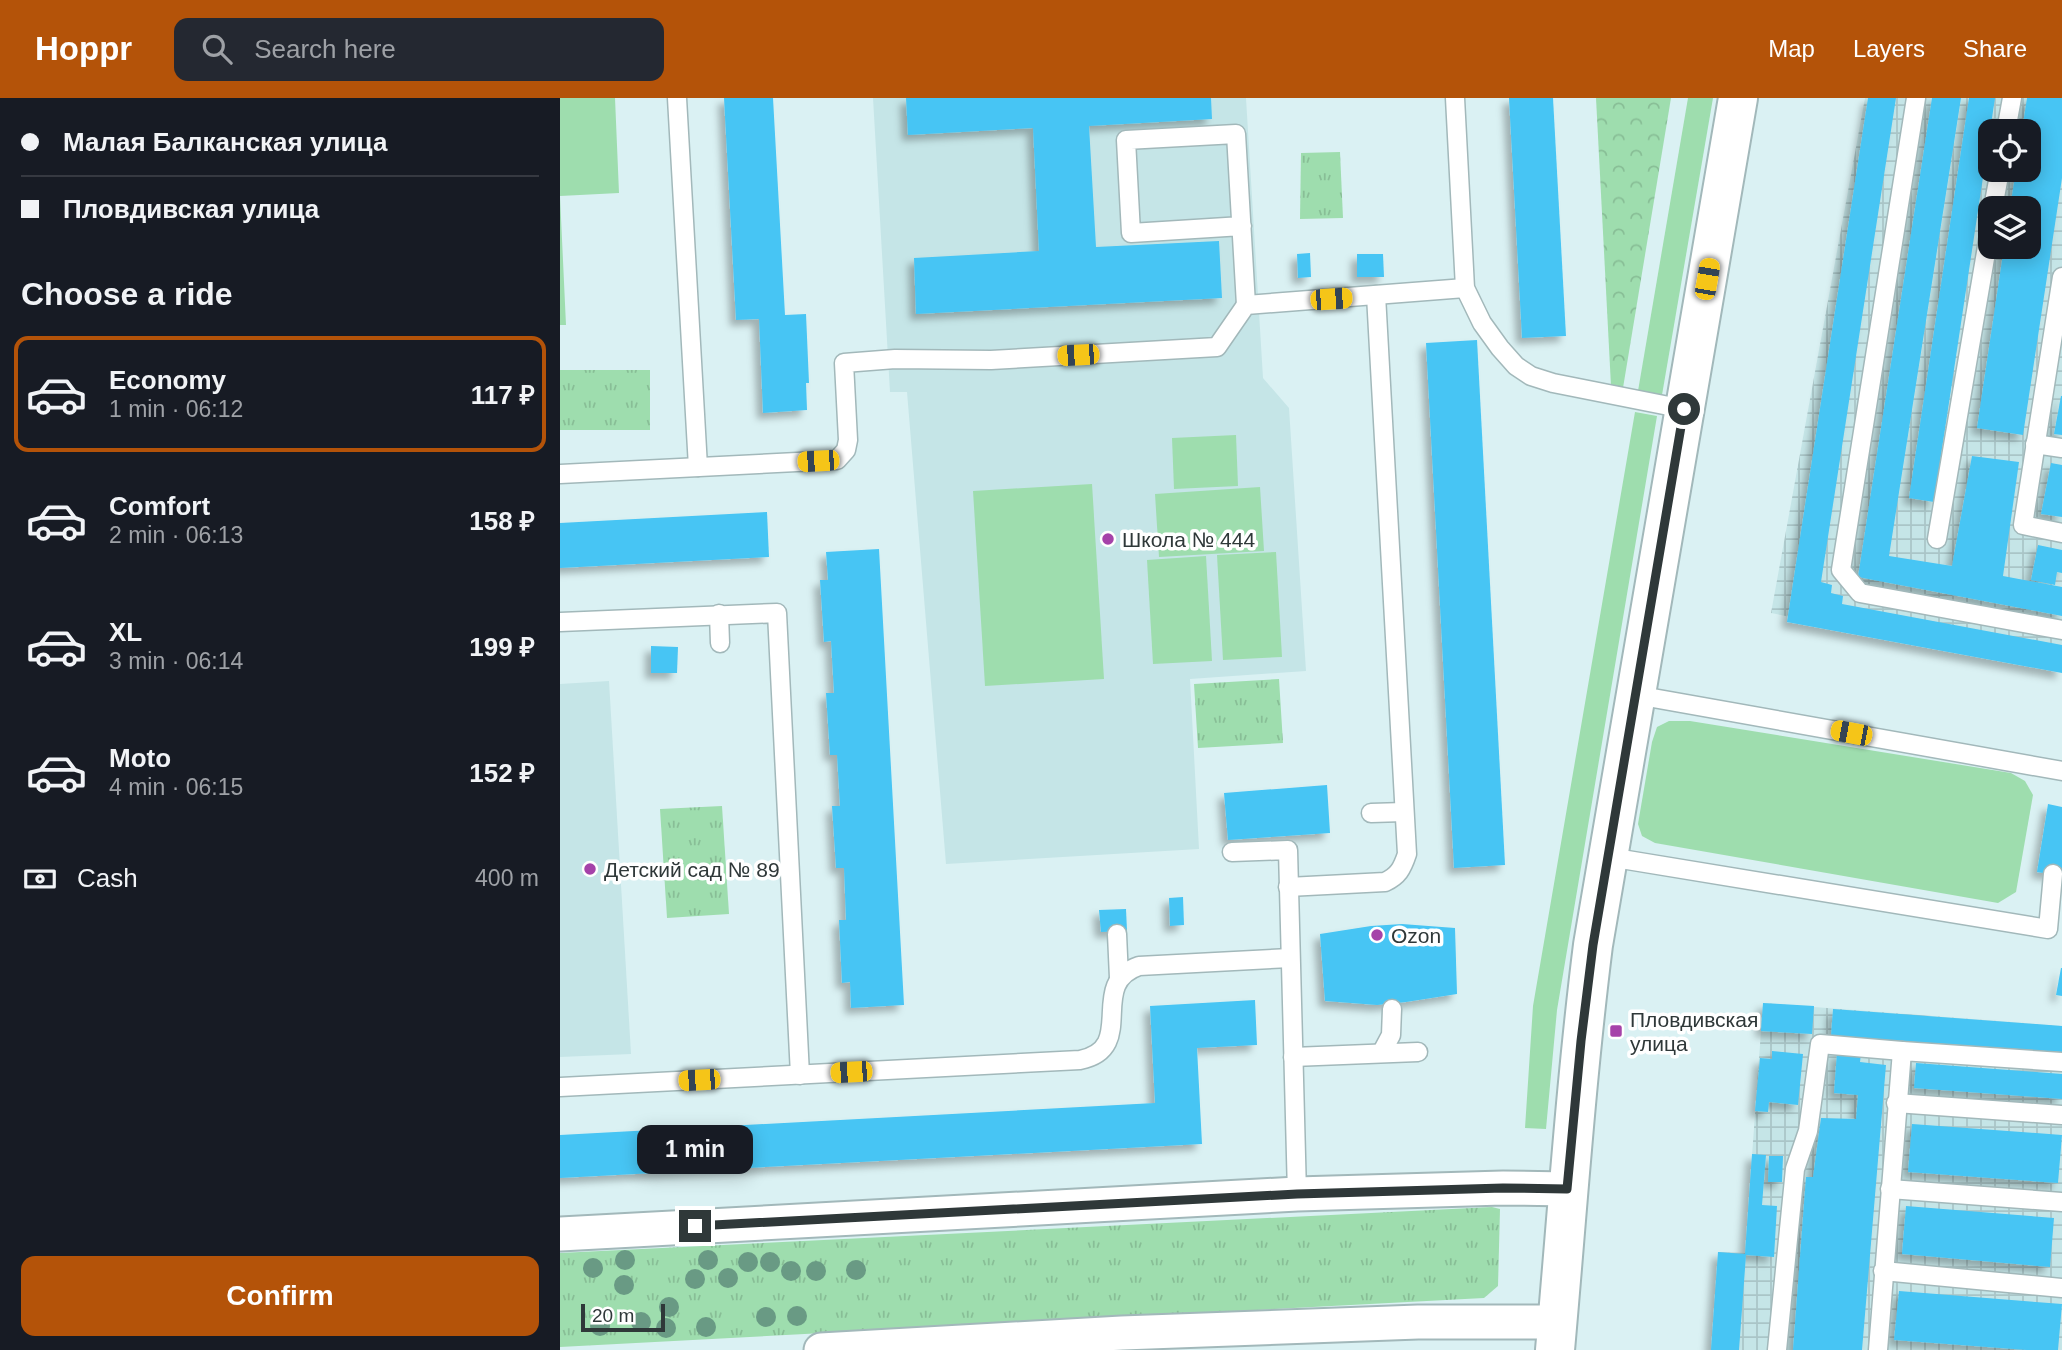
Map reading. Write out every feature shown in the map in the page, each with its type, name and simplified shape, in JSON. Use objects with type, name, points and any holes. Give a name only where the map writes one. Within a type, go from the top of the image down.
[{"type":"street","points":[[821,1350],[1123,1342],[1418,1322],[1556,1336],[1581,1041],[1593,945],[1738,98]]},
{"type":"street","points":[[560,1234],[1297,1194],[1503,1188],[1567,1189]]},
{"type":"lane","points":[[677,98],[698,467]]},
{"type":"lane","points":[[1455,98],[1465,288],[1482,323],[1500,348],[1516,366],[1531,376],[1553,383],[1684,409]]},
{"type":"lane","points":[[1916,98],[1841,570],[1860,593],[2062,630]]},
{"type":"lane","points":[[2009,119],[2012,98]]},
{"type":"lane","points":[[560,474],[837,460],[846,450],[848,440],[844,363],[895,359],[991,360],[1217,347],[1246,305],[1236,134],[1126,140],[1131,233],[1241,226]]},
{"type":"lane","points":[[1937,539],[1985,259]]},
{"type":"lane","points":[[2061,284],[2054,366],[2035,444],[2023,525],[2062,533]]},
{"type":"lane","points":[[1246,305],[1465,288]]},
{"type":"lane","points":[[1288,887],[1385,882],[1396,876],[1403,866],[1406,854],[1376,295]]},
{"type":"lane","points":[[2035,444],[2062,448]]},
{"type":"lane","points":[[560,622],[777,612],[800,1075]]},
{"type":"lane","points":[[719,614],[720,643]]},
{"type":"lane","points":[[1636,695],[2062,771]]},
{"type":"lane","points":[[1371,813],[1404,812]]},
{"type":"lane","points":[[1232,852],[1288,850],[1297,1194]]},
{"type":"lane","points":[[1609,857],[2055,930],[2053,874]]},
{"type":"lane","points":[[560,1087],[1091,1058],[1099,1053],[1110,1036],[1112,999],[1119,978],[1117,934]]},
{"type":"lane","points":[[1119,978],[1129,969],[1139,966],[1290,958]]},
{"type":"lane","points":[[1382,1052],[1391,1035],[1392,1009]]},
{"type":"lane","points":[[1777,1350],[1795,1169],[1808,1131],[1820,1044],[2062,1062]]},
{"type":"lane","points":[[1878,1350],[1902,1051]]},
{"type":"lane","points":[[1293,1057],[1418,1052]]},
{"type":"lane","points":[[1896,1103],[2062,1115]]},
{"type":"lane","points":[[1890,1189],[2062,1202]]},
{"type":"lane","points":[[1883,1271],[2062,1288]]},
{"type":"shaded area","name":"Школа № 444","points":[[873,98],[1246,98],[1263,378],[1289,408],[1306,671],[1190,679],[1199,849],[946,864],[907,392],[890,392]]},
{"type":"shaded area","points":[[1865,98],[2062,98],[2062,672],[1771,613]]},
{"type":"shaded area","name":"Детский сад № 89","points":[[609,681],[631,1054],[560,1057],[560,684]]},
{"type":"shaded area","points":[[1763,1003],[2062,1026],[2062,1350],[1711,1350],[1718,1252],[1745,1253]]},
{"type":"green space","points":[[560,98],[615,98],[619,193],[560,196]]},
{"type":"green space","points":[[1596,98],[1671,98],[1623,388],[1611,386]]},
{"type":"green space","points":[[1688,98],[1713,98],[1662,395],[1638,391]]},
{"type":"green space","points":[[1340,152],[1343,218],[1300,219],[1301,153]]},
{"type":"green space","points":[[560,196],[566,325],[560,325]]},
{"type":"green space","points":[[560,370],[650,370],[650,430],[560,430]]},
{"type":"green space","points":[[1635,412],[1657,416],[1557,1010],[1546,1129],[1525,1128],[1533,1006]]},
{"type":"green space","points":[[1236,435],[1238,486],[1174,489],[1172,438]]},
{"type":"green space","points":[[1092,484],[1104,679],[985,686],[973,491]]},
{"type":"green space","points":[[1260,487],[1264,551],[1159,557],[1155,494]]},
{"type":"green space","points":[[1276,552],[1282,657],[1223,660],[1217,555]]},
{"type":"green space","points":[[1206,556],[1212,661],[1153,664],[1147,560]]},
{"type":"green space","points":[[1279,679],[1283,743],[1198,748],[1194,684]]},
{"type":"green space","points":[[1669,721],[1690,721],[2011,773],[2025,781],[2033,795],[2016,892],[1998,903],[1655,843],[1642,836],[1638,824],[1652,742],[1657,727]]},
{"type":"green space","points":[[722,806],[729,914],[667,918],[660,809]]},
{"type":"green space","points":[[1492,1207],[1500,1209],[1498,1286],[1484,1298],[560,1347],[560,1253]]},
{"type":"building","points":[[724,98],[773,98],[785,315],[806,314],[809,383],[806,383],[807,410],[763,413],[759,319],[736,320]]},
{"type":"building","points":[[906,98],[1211,98],[1212,119],[1089,126],[1096,247],[1219,241],[1222,298],[916,314],[914,258],[1039,251],[1033,128],[908,135]]},
{"type":"building","points":[[1509,98],[1553,98],[1566,336],[1522,338]]},
{"type":"building","points":[[1868,98],[1896,98],[1821,582],[1832,585],[1831,593],[1843,596],[1842,604],[2062,645],[2062,673],[1787,622]]},
{"type":"building","points":[[1932,98],[1961,98],[1889,556],[1952,566],[1972,456],[2019,462],[2003,576],[2062,587],[2062,616],[1858,577]]},
{"type":"building","points":[[1969,98],[1995,98],[1992,119],[1978,119],[1978,182],[1982,182],[1980,196],[1978,196],[1934,502],[1909,498]]},
{"type":"building","points":[[2027,98],[2062,98],[2062,178],[2023,435],[1977,428],[2002,259],[2041,259],[2041,196],[2012,196],[2014,182],[2041,182],[2041,119],[2024,119]]},
{"type":"building","points":[[1310,253],[1311,277],[1298,278],[1297,254]]},
{"type":"building","points":[[1357,254],[1383,254],[1384,277],[1357,277]]},
{"type":"building","points":[[1477,340],[1505,865],[1454,868],[1426,343]]},
{"type":"building","points":[[2062,396],[2062,435],[2054,434]]},
{"type":"building","points":[[2051,463],[2062,465],[2062,517],[2041,514]]},
{"type":"building","points":[[767,512],[769,557],[560,568],[560,523]]},
{"type":"building","points":[[2038,545],[2062,550],[2062,573],[2057,572],[2055,585],[2031,580]]},
{"type":"building","points":[[879,549],[904,1005],[851,1008],[850,982],[842,983],[839,920],[846,920],[844,868],[836,868],[832,806],[840,806],[837,755],[830,755],[826,693],[834,693],[831,641],[824,642],[820,580],[828,580],[826,552]]},
{"type":"building","points":[[651,646],[678,647],[677,673],[651,673]]},
{"type":"building","points":[[1327,785],[1330,833],[1228,840],[1224,793]]},
{"type":"building","points":[[2048,804],[2062,807],[2062,876],[2037,872]]},
{"type":"building","points":[[1183,897],[1184,925],[1170,926],[1169,898]]},
{"type":"building","points":[[1126,909],[1127,931],[1101,932],[1099,910]]},
{"type":"building","points":[[1402,924],[1455,928],[1457,994],[1377,1005],[1325,1001],[1320,934]]},
{"type":"building","points":[[2062,968],[2062,996],[2056,995]]},
{"type":"building","points":[[1255,1000],[1257,1045],[1197,1048],[1202,1144],[560,1178],[560,1135],[1155,1103],[1150,1006]]},
{"type":"building","points":[[1763,1003],[1814,1006],[1812,1034],[1761,1031]]},
{"type":"building","points":[[1833,1009],[2062,1026],[2062,1052],[1831,1036]]},
{"type":"building","points":[[1772,1051],[1803,1054],[1798,1105],[1769,1102],[1768,1112],[1755,1111],[1760,1058],[1772,1059]]},
{"type":"building","points":[[1837,1052],[1861,1054],[1860,1062],[1886,1065],[1862,1350],[1793,1350],[1806,1177],[1813,1177],[1821,1118],[1856,1119],[1858,1095],[1834,1093]]},
{"type":"building","points":[[1916,1063],[2062,1074],[2062,1099],[1914,1088]]},
{"type":"building","points":[[1912,1124],[2062,1135],[2058,1183],[1908,1172]]},
{"type":"building","points":[[1752,1154],[1766,1155],[1762,1205],[1777,1206],[1774,1257],[1746,1255],[1739,1350],[1711,1350],[1718,1252],[1745,1254]]},
{"type":"building","points":[[1769,1156],[1783,1156],[1782,1182],[1768,1182]]},
{"type":"building","points":[[1906,1206],[2054,1218],[2050,1267],[1902,1254]]},
{"type":"building","points":[[1899,1291],[2062,1304],[2058,1350],[1894,1340]]},
{"type":"place","name":"Школа № 444","points":[[1108,539]]},
{"type":"place","name":"Детский сад № 89","points":[[590,869]]},
{"type":"place","name":"Ozon","points":[[1377,935]]},
{"type":"place","name":"Пловдивская улица","points":[[1616,1031]]},
{"type":"route","points":[[695,1226],[1297,1194],[1503,1188],[1567,1189],[1593,945],[1684,409]]}]
